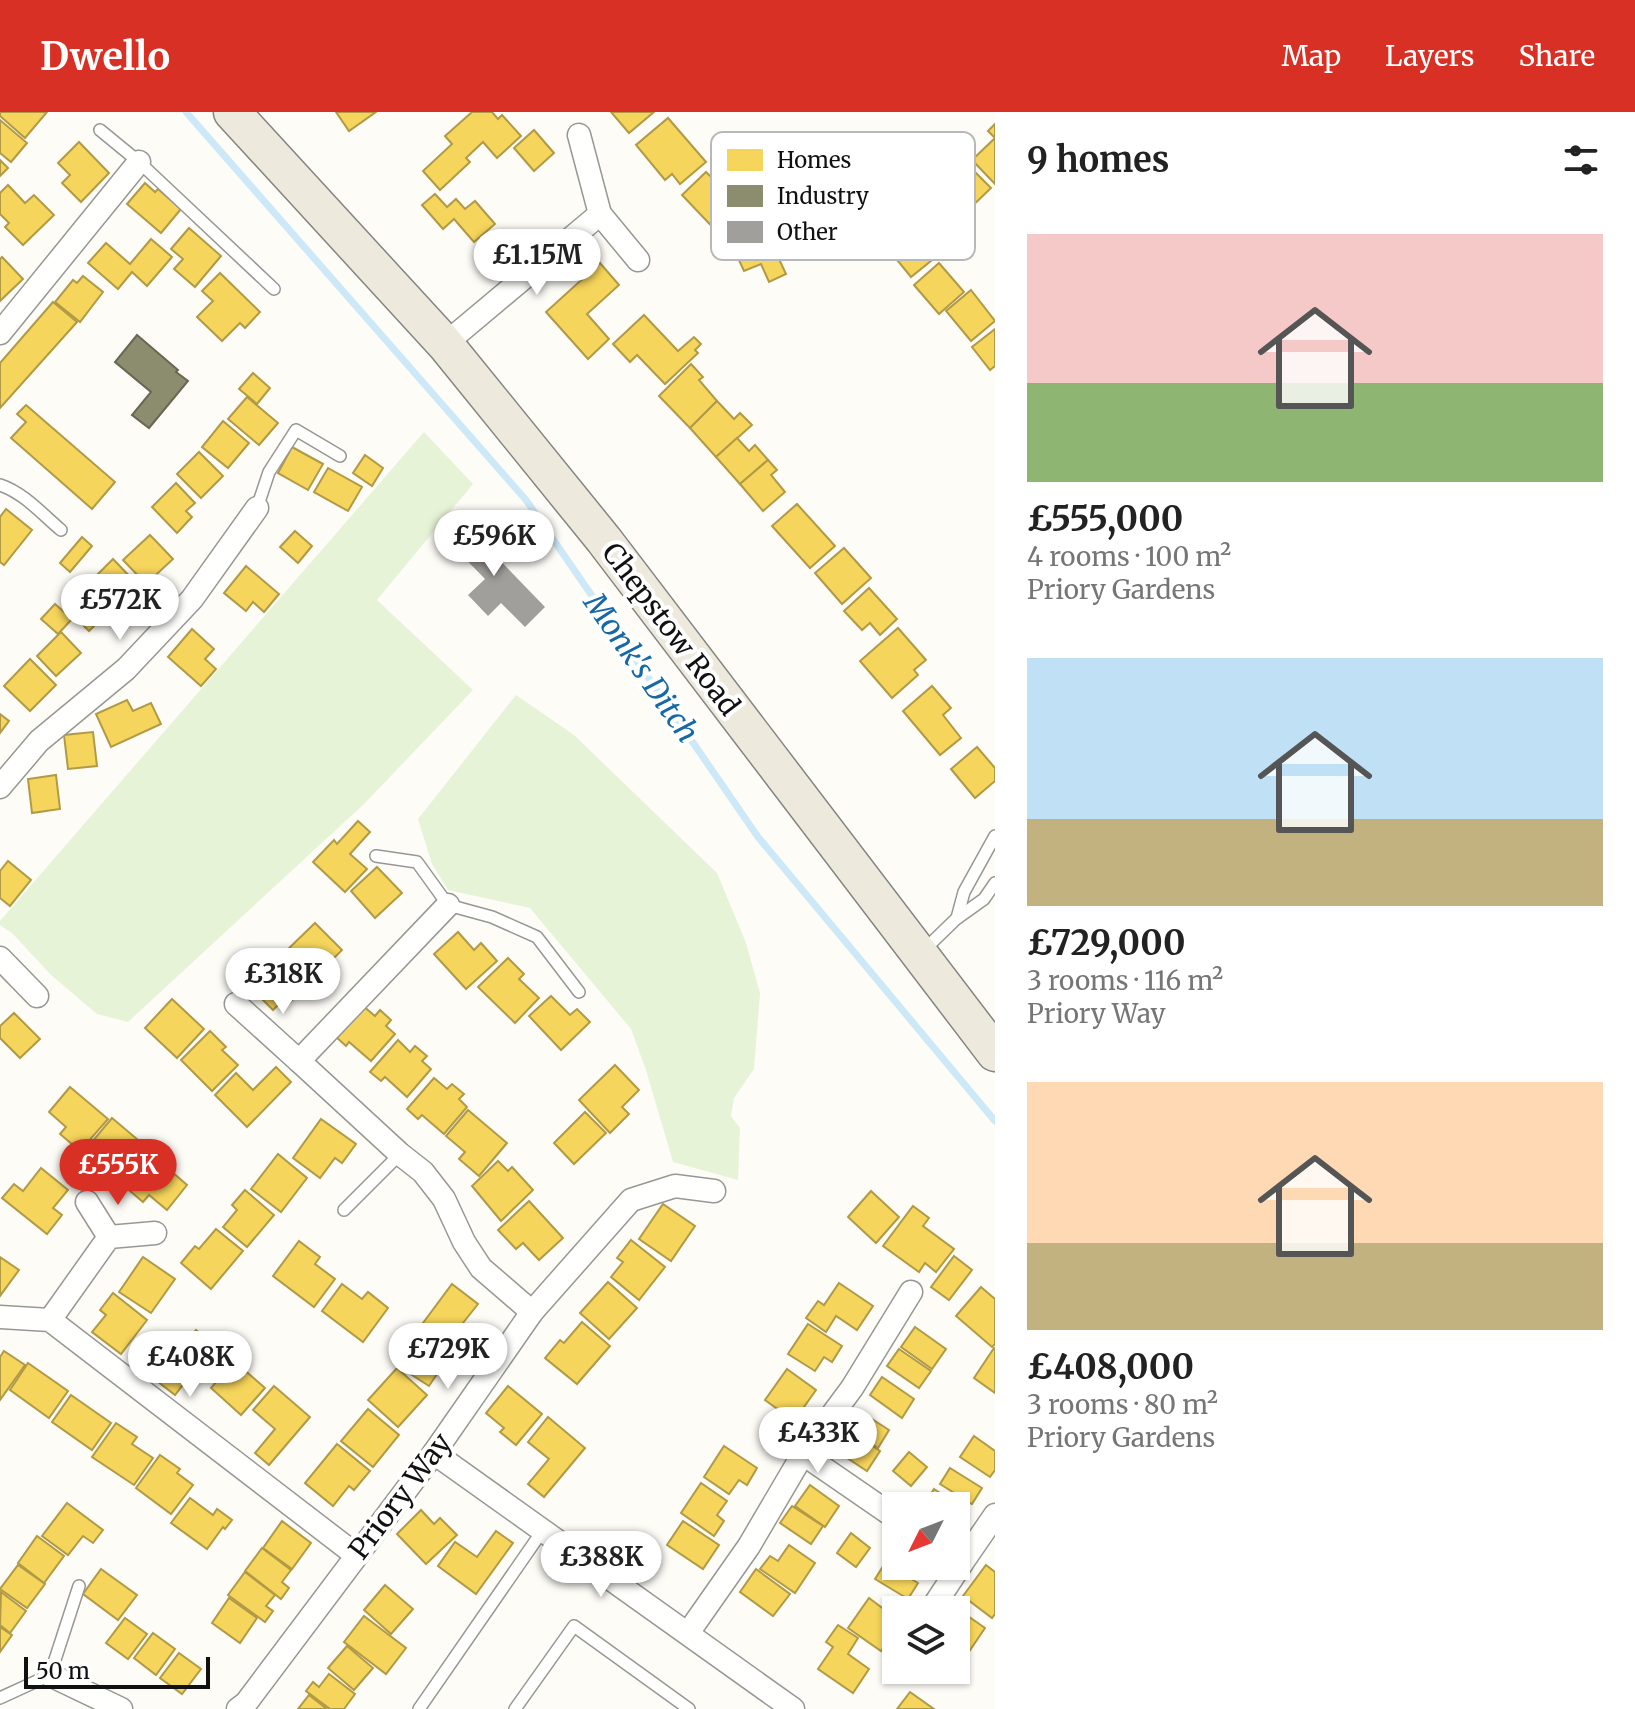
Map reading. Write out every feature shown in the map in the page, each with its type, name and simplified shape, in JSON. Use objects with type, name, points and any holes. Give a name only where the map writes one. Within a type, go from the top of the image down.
[{"type":"main road","name":"Chepstow Road","points":[[245,116],[445,344],[604,540],[995,1053]]},
{"type":"street","points":[[579,135],[600,214],[638,260]]},
{"type":"street","points":[[0,333],[139,162]]},
{"type":"street","points":[[445,344],[600,214]]},
{"type":"street","points":[[0,787],[39,741],[126,669],[192,599],[257,508]]},
{"type":"street","points":[[299,1061],[448,905]]},
{"type":"street","points":[[0,958],[37,996]]},
{"type":"street","points":[[236,1004],[423,1172],[444,1199],[464,1242],[481,1268],[532,1312]]},
{"type":"street","name":"Priory Way","points":[[238,1709],[246,1703],[434,1453],[532,1312],[631,1200],[675,1186],[714,1191]]},
{"type":"street","points":[[87,1202],[109,1237]]},
{"type":"street","points":[[50,1320],[109,1237],[155,1233]]},
{"type":"street","points":[[688,1633],[749,1546],[803,1454],[852,1388],[911,1292]]},
{"type":"street","points":[[0,1317],[50,1320],[356,1555]]},
{"type":"street","points":[[434,1453],[793,1709]]},
{"type":"street","points":[[803,1454],[882,1508]]},
{"type":"street","points":[[970,1547],[995,1515]]},
{"type":"street","points":[[50,1675],[121,1709]]},
{"type":"lane","points":[[100,130],[139,162],[274,289]]},
{"type":"lane","points":[[257,508],[269,472],[296,430],[340,456]]},
{"type":"lane","points":[[0,485],[28,501],[61,530]]},
{"type":"lane","points":[[956,919],[964,892],[995,836]]},
{"type":"lane","points":[[376,856],[417,862],[448,905],[492,917],[537,937],[579,992]]},
{"type":"lane","points":[[919,955],[956,919],[984,899],[995,883]]},
{"type":"lane","points":[[344,1210],[400,1154]]},
{"type":"lane","points":[[419,1709],[544,1530]]},
{"type":"lane","points":[[0,1698],[50,1675],[79,1586]]},
{"type":"lane","points":[[515,1709],[574,1626],[689,1709]]},
{"type":"green space","points":[[424,432],[473,484],[377,600],[473,690],[364,804],[128,1022],[97,1014],[51,975],[13,934],[0,925],[0,921]]},
{"type":"green space","points":[[516,695],[574,735],[717,873],[746,943],[760,993],[754,1069],[734,1098],[731,1116],[740,1128],[738,1180],[673,1162],[631,1029],[530,908],[448,890],[432,864],[418,819]]},
{"type":"building: Homes","points":[[0,112],[47,112],[25,138],[0,116]]},
{"type":"building: Homes","points":[[336,112],[376,112],[349,131]]},
{"type":"building: Homes","points":[[472,112],[492,112],[498,119],[502,115],[521,136],[497,158],[483,142],[466,158],[470,162],[440,190],[423,171],[452,144],[445,136]]},
{"type":"building: Homes","points":[[611,112],[654,112],[629,133]]},
{"type":"building: Homes","points":[[668,118],[706,162],[680,184],[672,174],[665,180],[636,145]]},
{"type":"building: Homes","points":[[0,120],[27,143],[11,162],[0,153]]},
{"type":"building: Homes","points":[[995,124],[995,138],[988,131]]},
{"type":"building: Homes","points":[[534,130],[554,153],[534,171],[514,148]]},
{"type":"building: Homes","points":[[995,138],[995,184],[975,163],[975,157]]},
{"type":"building: Homes","points":[[79,142],[109,173],[81,202],[62,183],[70,175],[58,163]]},
{"type":"building: Homes","points":[[0,160],[8,168],[0,176]]},
{"type":"building: Homes","points":[[706,172],[711,177],[711,225],[682,195]]},
{"type":"building: Homes","points":[[975,172],[991,188],[975,203]]},
{"type":"building: Homes","points":[[145,183],[155,192],[158,189],[181,209],[161,233],[127,204]]},
{"type":"building: Homes","points":[[8,185],[25,203],[34,195],[54,215],[23,245],[5,227],[9,223],[0,214],[0,193]]},
{"type":"building: Homes","points":[[435,194],[447,207],[456,199],[465,209],[475,201],[495,224],[474,242],[454,219],[443,229],[422,205]]},
{"type":"building: Homes","points":[[189,228],[221,256],[195,287],[174,269],[183,259],[171,249]]},
{"type":"building: Homes","points":[[151,239],[172,257],[147,286],[132,272],[118,289],[88,263],[106,243],[130,264]]},
{"type":"building: Homes","points":[[2,257],[23,279],[0,301],[0,259]]},
{"type":"building: Homes","points":[[739,260],[779,260],[786,274],[769,282],[761,264],[744,271]]},
{"type":"building: Homes","points":[[897,260],[932,260],[911,277]]},
{"type":"building: Homes","points":[[600,263],[619,285],[587,314],[609,339],[588,359],[546,312]]},
{"type":"building: Homes","points":[[939,263],[964,292],[939,314],[914,285]]},
{"type":"building: Homes","points":[[220,273],[260,312],[245,328],[240,323],[222,341],[197,317],[213,301],[202,291]]},
{"type":"building: Homes","points":[[83,276],[103,292],[80,322],[55,302],[73,280],[77,283]]},
{"type":"building: Homes","points":[[971,290],[995,321],[971,341],[946,311]]},
{"type":"building: Homes","points":[[53,302],[77,322],[0,408],[0,363]]},
{"type":"building: Homes","points":[[644,315],[678,351],[694,337],[701,344],[695,350],[698,353],[665,384],[637,355],[630,362],[613,344]]},
{"type":"building: Homes","points":[[995,329],[995,366],[990,370],[972,347]]},
{"type":"building: Homes","points":[[691,364],[703,377],[699,380],[717,401],[690,428],[659,396]]},
{"type":"building: Homes","points":[[253,373],[270,388],[257,404],[239,389]]},
{"type":"building: Homes","points":[[247,397],[278,423],[259,445],[228,419]]},
{"type":"building: Homes","points":[[717,401],[734,419],[740,413],[752,425],[716,457],[690,428]]},
{"type":"building: Homes","points":[[26,405],[115,482],[92,509],[11,438],[26,422],[17,414]]},
{"type":"building: Homes","points":[[223,421],[249,443],[228,468],[202,447]]},
{"type":"building: Homes","points":[[737,438],[749,451],[755,445],[768,460],[740,484],[716,457]]},
{"type":"building: Homes","points":[[292,447],[323,464],[308,490],[278,473]]},
{"type":"building: Homes","points":[[199,452],[223,476],[201,498],[177,474]]},
{"type":"building: Homes","points":[[365,455],[383,468],[372,486],[353,473]]},
{"type":"building: Homes","points":[[768,460],[777,470],[771,475],[785,492],[763,511],[740,484]]},
{"type":"building: Homes","points":[[328,468],[362,487],[348,511],[314,492]]},
{"type":"building: Homes","points":[[176,483],[195,503],[186,511],[192,517],[177,533],[152,507]]},
{"type":"building: Homes","points":[[797,504],[835,546],[810,568],[772,526]]},
{"type":"building: Homes","points":[[6,509],[32,530],[4,565],[0,562],[0,517]]},
{"type":"building: Homes","points":[[295,531],[312,546],[298,563],[280,547]]},
{"type":"building: Homes","points":[[150,535],[173,559],[146,584],[123,560]]},
{"type":"building: Homes","points":[[82,537],[92,546],[70,572],[60,563]]},
{"type":"building: Homes","points":[[844,548],[871,578],[842,604],[815,573]]},
{"type":"building: Homes","points":[[113,559],[136,583],[122,597],[118,593],[108,603],[88,584]]},
{"type":"building: Homes","points":[[246,566],[279,594],[264,612],[253,602],[246,611],[224,593]]},
{"type":"building: Homes","points":[[869,588],[897,619],[880,635],[870,623],[862,630],[844,611]]},
{"type":"building: Homes","points":[[87,591],[108,612],[89,631],[68,610]]},
{"type":"building: Homes","points":[[55,604],[72,619],[58,634],[41,619]]},
{"type":"building: Homes","points":[[898,628],[926,660],[914,670],[918,675],[892,698],[860,661]]},
{"type":"building: Homes","points":[[192,629],[214,649],[205,659],[216,669],[201,686],[168,657]]},
{"type":"building: Homes","points":[[61,632],[81,653],[56,676],[37,656]]},
{"type":"building: Homes","points":[[30,659],[56,685],[30,711],[4,686]]},
{"type":"building: Homes","points":[[932,686],[951,708],[943,715],[961,738],[940,755],[903,711]]},
{"type":"building: Homes","points":[[127,700],[133,711],[151,703],[161,724],[111,747],[96,714]]},
{"type":"building: Homes","points":[[0,714],[9,721],[0,733]]},
{"type":"building: Homes","points":[[93,732],[97,766],[68,769],[64,735]]},
{"type":"building: Homes","points":[[977,747],[995,768],[995,781],[975,798],[951,769]]},
{"type":"building: Homes","points":[[56,775],[60,809],[32,813],[28,779]]},
{"type":"building: Homes","points":[[358,821],[370,832],[350,854],[367,869],[345,892],[313,862],[334,840],[337,844]]},
{"type":"building: Homes","points":[[8,861],[31,880],[10,906],[0,898],[0,871]]},
{"type":"building: Homes","points":[[377,867],[402,893],[375,918],[351,891]]},
{"type":"building: Homes","points":[[315,923],[342,950],[311,981],[284,953]]},
{"type":"building: Homes","points":[[458,932],[474,950],[481,943],[497,961],[466,989],[434,954]]},
{"type":"building: Homes","points":[[276,955],[306,987],[289,1003],[285,998],[273,1010],[247,984]]},
{"type":"building: Homes","points":[[508,958],[524,974],[519,979],[539,998],[515,1023],[478,987]]},
{"type":"building: Homes","points":[[551,996],[570,1015],[577,1009],[590,1022],[561,1050],[529,1016]]},
{"type":"building: Homes","points":[[172,999],[204,1029],[177,1058],[145,1028]]},
{"type":"building: Homes","points":[[362,1005],[375,1016],[380,1010],[391,1020],[386,1026],[395,1034],[371,1061],[349,1042],[346,1046],[335,1036]]},
{"type":"building: Homes","points":[[14,1013],[40,1039],[20,1058],[0,1038],[0,1026]]},
{"type":"building: Homes","points":[[210,1031],[226,1047],[222,1050],[238,1065],[212,1091],[181,1060]]},
{"type":"building: Homes","points":[[398,1040],[410,1052],[415,1046],[427,1056],[422,1061],[431,1069],[407,1097],[385,1077],[381,1081],[370,1072]]},
{"type":"building: Homes","points":[[615,1065],[639,1090],[622,1107],[629,1114],[610,1133],[579,1100]]},
{"type":"building: Homes","points":[[276,1067],[291,1082],[247,1127],[215,1095],[236,1073],[253,1090]]},
{"type":"building: Homes","points":[[434,1078],[447,1089],[452,1084],[464,1094],[459,1099],[467,1107],[444,1134],[422,1115],[418,1119],[407,1109]]},
{"type":"building: Homes","points":[[70,1087],[108,1119],[80,1151],[60,1134],[66,1127],[49,1112]]},
{"type":"building: Homes","points":[[468,1110],[507,1143],[479,1176],[459,1159],[465,1152],[446,1136]]},
{"type":"building: Homes","points":[[585,1112],[606,1133],[574,1164],[554,1143]]},
{"type":"building: Homes","points":[[112,1118],[150,1150],[123,1182],[102,1164],[108,1157],[91,1143]]},
{"type":"building: Homes","points":[[321,1119],[356,1144],[342,1163],[335,1158],[320,1178],[293,1158]]},
{"type":"building: Homes","points":[[150,1153],[187,1185],[167,1210],[149,1195],[143,1202],[123,1185]]},
{"type":"building: Homes","points":[[278,1154],[307,1178],[281,1212],[251,1189]]},
{"type":"building: Homes","points":[[498,1161],[508,1171],[512,1167],[533,1190],[501,1221],[472,1186]]},
{"type":"building: Homes","points":[[41,1168],[68,1190],[53,1208],[62,1215],[47,1234],[2,1198],[14,1184],[23,1191]]},
{"type":"building: Homes","points":[[245,1190],[274,1215],[247,1247],[223,1227],[237,1210],[232,1205]]},
{"type":"building: Homes","points":[[871,1191],[899,1217],[876,1243],[848,1217]]},
{"type":"building: Homes","points":[[529,1201],[563,1238],[539,1260],[523,1243],[516,1249],[498,1230]]},
{"type":"building: Homes","points":[[663,1204],[695,1226],[671,1261],[639,1239]]},
{"type":"building: Homes","points":[[913,1206],[929,1218],[923,1226],[954,1249],[936,1272],[925,1263],[919,1272],[883,1246]]},
{"type":"building: Homes","points":[[216,1229],[243,1251],[211,1289],[181,1263],[195,1246],[199,1249]]},
{"type":"building: Homes","points":[[631,1240],[665,1267],[639,1300],[611,1277],[623,1262],[617,1258]]},
{"type":"building: Homes","points":[[299,1241],[320,1257],[315,1264],[335,1279],[314,1307],[273,1276]]},
{"type":"building: Homes","points":[[954,1256],[972,1270],[949,1300],[931,1287]]},
{"type":"building: Homes","points":[[0,1257],[19,1270],[0,1296]]},
{"type":"building: Homes","points":[[143,1257],[175,1279],[151,1313],[119,1292]]},
{"type":"building: Homes","points":[[608,1282],[637,1308],[609,1339],[580,1313]]},
{"type":"building: Homes","points":[[839,1283],[873,1306],[857,1330],[836,1316],[826,1332],[806,1318],[818,1301],[824,1305]]},
{"type":"building: Homes","points":[[342,1284],[362,1299],[368,1292],[388,1308],[363,1342],[322,1311]]},
{"type":"building: Homes","points":[[452,1284],[478,1304],[463,1323],[471,1329],[456,1349],[423,1323]]},
{"type":"building: Homes","points":[[981,1287],[995,1299],[995,1344],[992,1347],[956,1316]]},
{"type":"building: Homes","points":[[113,1293],[147,1320],[121,1354],[92,1332],[106,1315],[100,1310]]},
{"type":"building: Homes","points":[[582,1322],[610,1346],[577,1384],[545,1358],[560,1340],[564,1343]]},
{"type":"building: Homes","points":[[808,1324],[842,1346],[832,1362],[824,1357],[815,1371],[788,1354]]},
{"type":"building: Homes","points":[[915,1327],[946,1349],[932,1369],[901,1347]]},
{"type":"building: Homes","points":[[196,1330],[229,1355],[210,1380],[196,1368],[175,1395],[157,1381]]},
{"type":"building: Homes","points":[[422,1330],[453,1350],[429,1386],[398,1366]]},
{"type":"building: Homes","points":[[899,1349],[931,1371],[919,1388],[887,1366]]},
{"type":"building: Homes","points":[[995,1349],[995,1393],[974,1378]]},
{"type":"building: Homes","points":[[4,1351],[25,1365],[0,1400],[0,1357]]},
{"type":"building: Homes","points":[[234,1361],[265,1388],[241,1415],[211,1388]]},
{"type":"building: Homes","points":[[28,1363],[68,1391],[49,1418],[10,1390]]},
{"type":"building: Homes","points":[[397,1368],[427,1395],[398,1427],[368,1400]]},
{"type":"building: Homes","points":[[787,1369],[816,1390],[794,1421],[765,1400]]},
{"type":"building: Homes","points":[[882,1377],[914,1399],[902,1418],[870,1395]]},
{"type":"building: Homes","points":[[274,1386],[310,1417],[269,1465],[255,1453],[275,1429],[253,1410]]},
{"type":"building: Homes","points":[[508,1386],[542,1414],[516,1445],[500,1432],[504,1428],[486,1413]]},
{"type":"building: Homes","points":[[71,1395],[111,1423],[92,1450],[52,1422]]},
{"type":"building: Homes","points":[[368,1409],[399,1435],[373,1467],[341,1441]]},
{"type":"building: Homes","points":[[858,1410],[889,1430],[878,1448],[847,1428]]},
{"type":"building: Homes","points":[[548,1417],[585,1448],[544,1497],[528,1484],[549,1459],[528,1442]]},
{"type":"building: Homes","points":[[116,1423],[137,1437],[132,1444],[153,1458],[134,1485],[92,1457]]},
{"type":"building: Homes","points":[[848,1430],[880,1451],[867,1471],[835,1450]]},
{"type":"building: Homes","points":[[974,1436],[995,1451],[995,1470],[990,1477],[960,1457]]},
{"type":"building: Homes","points":[[337,1444],[370,1471],[354,1490],[349,1486],[333,1506],[305,1483]]},
{"type":"building: Homes","points":[[724,1446],[757,1468],[747,1485],[739,1480],[729,1494],[704,1477]]},
{"type":"building: Homes","points":[[909,1452],[927,1467],[911,1486],[893,1471]]},
{"type":"building: Homes","points":[[160,1455],[180,1469],[177,1473],[193,1485],[171,1514],[136,1488]]},
{"type":"building: Homes","points":[[950,1468],[982,1488],[972,1504],[970,1492],[953,1492],[940,1484]]},
{"type":"building: Homes","points":[[701,1483],[727,1501],[717,1515],[724,1521],[714,1536],[681,1513]]},
{"type":"building: Homes","points":[[810,1485],[839,1506],[825,1527],[795,1506]]},
{"type":"building: Homes","points":[[190,1498],[213,1515],[217,1509],[232,1520],[207,1549],[171,1523]]},
{"type":"building: Homes","points":[[67,1503],[103,1530],[93,1543],[83,1536],[68,1555],[42,1536]]},
{"type":"building: Homes","points":[[792,1506],[823,1526],[811,1544],[780,1523]]},
{"type":"building: Homes","points":[[421,1510],[434,1524],[440,1518],[457,1535],[426,1564],[397,1534]]},
{"type":"building: Homes","points":[[282,1521],[311,1543],[292,1569],[263,1548]]},
{"type":"building: Homes","points":[[683,1521],[719,1545],[703,1569],[667,1545]]},
{"type":"building: Homes","points":[[496,1531],[513,1543],[476,1594],[438,1566],[455,1542],[477,1557]]},
{"type":"building: Homes","points":[[851,1533],[870,1548],[856,1567],[837,1553]]},
{"type":"building: Homes","points":[[37,1536],[64,1556],[44,1583],[18,1563]]},
{"type":"building: Homes","points":[[789,1545],[815,1563],[795,1593],[760,1569],[770,1556],[778,1561]]},
{"type":"building: Homes","points":[[262,1548],[291,1570],[282,1582],[289,1588],[281,1599],[245,1571]]},
{"type":"building: Homes","points":[[18,1565],[45,1584],[27,1608],[0,1589]]},
{"type":"building: Homes","points":[[986,1565],[995,1572],[995,1614],[992,1618],[970,1601],[970,1596],[963,1596]]},
{"type":"building: Homes","points":[[882,1568],[882,1580],[913,1580],[918,1583],[910,1596],[903,1596],[875,1579]]},
{"type":"building: Homes","points":[[101,1569],[137,1595],[118,1620],[83,1594]]},
{"type":"building: Homes","points":[[756,1569],[790,1594],[773,1616],[740,1592]]},
{"type":"building: Homes","points":[[245,1572],[275,1595],[266,1606],[273,1611],[265,1622],[228,1595]]},
{"type":"building: Homes","points":[[385,1585],[413,1609],[391,1634],[364,1610]]},
{"type":"building: Homes","points":[[1,1592],[26,1611],[10,1633],[0,1625]]},
{"type":"building: Homes","points":[[229,1598],[257,1618],[240,1643],[212,1623]]},
{"type":"building: Homes","points":[[869,1598],[882,1608],[882,1650],[881,1651],[848,1628]]},
{"type":"building: Homes","points":[[364,1616],[406,1648],[386,1674],[344,1642]]},
{"type":"building: Homes","points":[[125,1618],[147,1634],[128,1659],[106,1643]]},
{"type":"building: Homes","points":[[970,1618],[985,1628],[970,1650]]},
{"type":"building: Homes","points":[[838,1625],[858,1638],[848,1654],[869,1669],[853,1693],[818,1669],[833,1647],[826,1642]]},
{"type":"building: Homes","points":[[0,1627],[12,1635],[0,1652]]},
{"type":"building: Homes","points":[[153,1633],[175,1649],[156,1675],[134,1658]]},
{"type":"building: Homes","points":[[347,1646],[373,1668],[354,1690],[328,1668]]},
{"type":"building: Homes","points":[[179,1653],[201,1669],[182,1694],[160,1678]]},
{"type":"building: Homes","points":[[329,1674],[355,1694],[344,1709],[330,1709],[306,1691],[313,1682],[319,1687]]},
{"type":"building: Homes","points":[[910,1692],[934,1709],[897,1709]]},
{"type":"building: Homes","points":[[309,1695],[327,1709],[298,1709]]},
{"type":"building: Industry","points":[[137,335],[188,381],[149,428],[132,415],[151,392],[115,362]]},
{"type":"building: Other","points":[[461,520],[545,607],[525,627],[501,603],[488,616],[468,595],[485,579],[444,537]]},
{"type":"waterway","name":"Monk's Ditch","points":[[186,112],[526,500],[758,837],[995,1121]]}]
